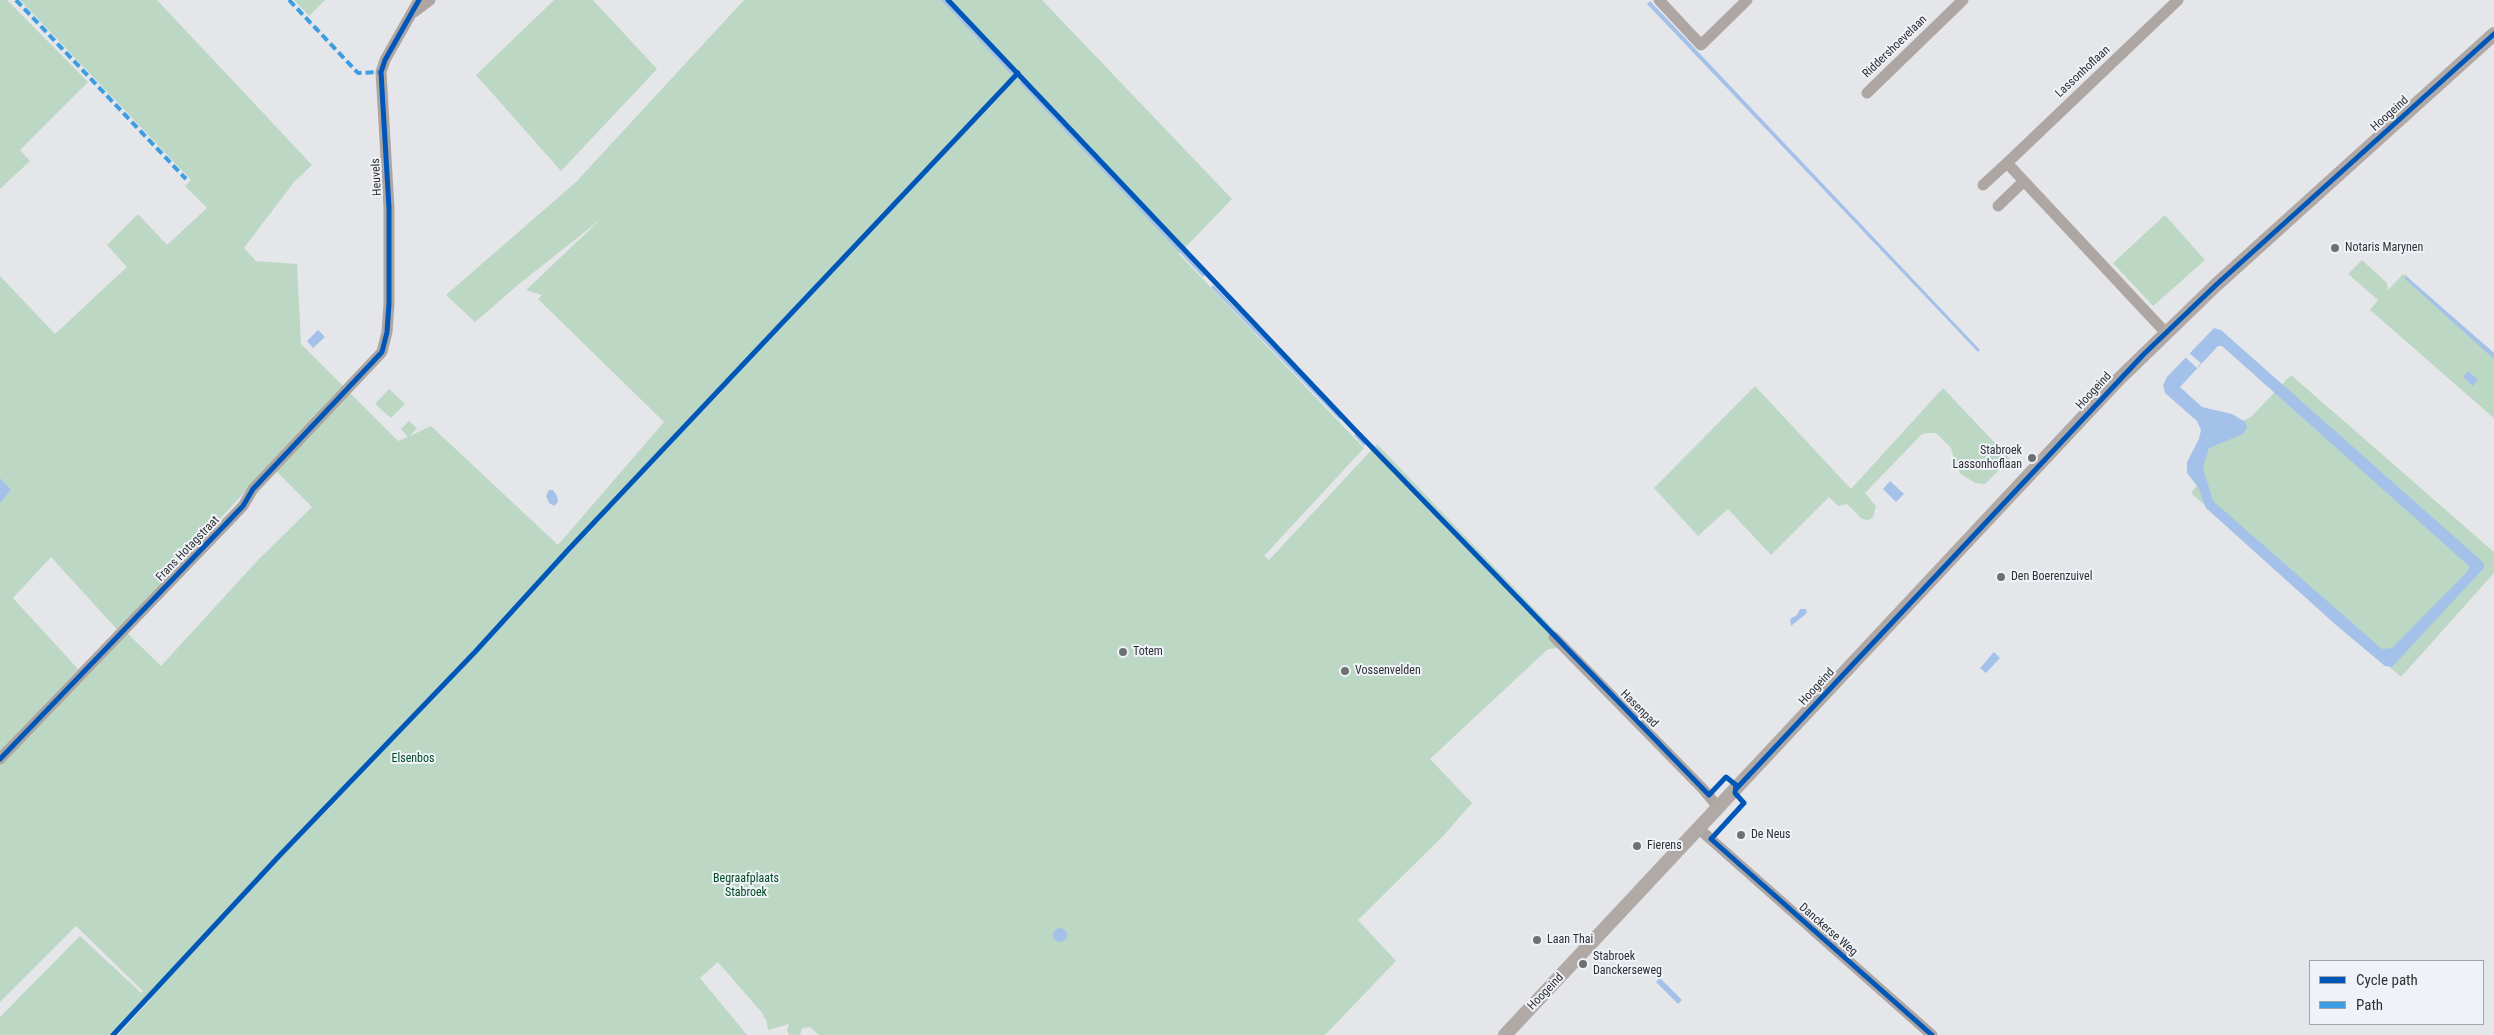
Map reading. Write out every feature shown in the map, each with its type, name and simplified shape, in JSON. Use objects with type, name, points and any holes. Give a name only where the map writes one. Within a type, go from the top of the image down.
[{"type":"main road","name":"Hoogeind","points":[[1505,1035],[2110,388],[2166,333],[2494,34]]},
{"type":"street","name":"Heuvels","points":[[384,348],[389,304],[389,208],[381,72],[385,60],[419,0]]},
{"type":"street","name":"Heuvels","points":[[413,13],[430,0]]},
{"type":"street","points":[[1659,0],[1701,45],[1747,0]]},
{"type":"street","name":"Riddershoevelaan","points":[[1867,93],[1963,0]]},
{"type":"street","name":"Lassonhoflaan","points":[[1983,185],[2178,0]]},
{"type":"street","points":[[2007,163],[2166,333]]},
{"type":"street","points":[[1998,206],[2024,180]]},
{"type":"street","name":"Frans Hotagstraat","points":[[0,759],[243,506],[253,489],[379,358],[384,348]]},
{"type":"street","name":"Hasenpad","points":[[1554,637],[1704,789],[1718,807]]},
{"type":"street","name":"Danckerse Weg","points":[[1698,828],[1932,1035]]},
{"type":"green space","points":[[0,0],[7,0],[88,82],[20,150],[30,161],[0,189]]},
{"type":"green space","points":[[20,0],[157,0],[312,165],[294,182],[244,248],[256,261],[297,264],[301,344],[398,441],[408,437],[401,429],[409,421],[417,428],[410,436],[431,426],[558,545],[664,422],[538,299],[542,295],[526,290],[601,219],[519,284],[475,322],[446,295],[576,182],[744,0],[1042,0],[1232,199],[1179,254],[1364,448],[1264,556],[1269,560],[1377,444],[1566,642],[1559,648],[1548,649],[1430,759],[1472,803],[1443,836],[1358,920],[1396,961],[1325,1035],[819,1035],[810,1027],[802,1028],[800,1035],[789,1035],[787,1030],[789,1024],[768,1030],[763,1014],[718,962],[700,978],[747,1035],[118,1035],[151,999],[147,995],[110,1035],[0,1035],[0,1017],[80,936],[141,993],[143,991],[76,926],[0,1002],[0,765],[123,636],[51,557],[13,598],[78,669],[0,752],[0,276],[55,334],[127,267],[107,245],[138,214],[167,245],[207,208],[185,186],[191,180]],"holes":[[[273,461],[278,473],[312,507],[258,560],[161,666],[121,627]]]},
{"type":"green space","points":[[294,0],[325,0],[309,16]]},
{"type":"green space","points":[[554,0],[593,0],[657,69],[561,171],[476,75]]},
{"type":"green space","points":[[2165,215],[2205,260],[2153,306],[2113,263]]},
{"type":"green space","points":[[2362,260],[2387,283],[2388,290],[2403,274],[2494,353],[2494,418],[2370,310],[2378,300],[2348,274]]},
{"type":"green space","points":[[2291,375],[2494,552],[2494,573],[2401,677],[2191,493],[2196,487],[2200,457],[2230,426],[2251,417]]},
{"type":"green space","points":[[1755,386],[1851,489],[1943,388],[2010,459],[1985,484],[1975,483],[1961,474],[1956,466],[1951,448],[1936,433],[1922,434],[1865,493],[1876,506],[1873,517],[1869,520],[1862,519],[1847,504],[1838,506],[1829,497],[1771,555],[1728,509],[1698,536],[1654,488]]},
{"type":"green space","points":[[389,389],[405,404],[391,418],[375,404]]},
{"type":"water","points":[[1650,1],[1980,350],[1978,352],[1647,4]]},
{"type":"water","points":[[2405,275],[2494,353],[2494,359],[2405,279]]},
{"type":"water","points":[[2214,328],[2221,330],[2484,563],[2484,568],[2392,667],[2385,666],[2336,625],[2206,508],[2198,487],[2187,473],[2187,462],[2199,439],[2201,430],[2197,421],[2165,393],[2163,385],[2167,377]],"holes":[[[2218,346],[2222,346],[2469,566],[2468,571],[2392,648],[2382,649],[2213,501],[2203,468],[2209,448],[2243,434],[2247,427],[2245,422],[2232,414],[2202,407],[2180,387]]]},
{"type":"water","points":[[318,330],[325,337],[313,348],[307,341]]},
{"type":"water","points":[[2468,371],[2478,380],[2473,386],[2463,377]]},
{"type":"water","points":[[0,478],[11,490],[0,503]]},
{"type":"water","points":[[1890,481],[1904,494],[1896,502],[1883,489]]},
{"type":"water","points":[[549,490],[553,490],[557,496],[558,502],[554,506],[549,503],[546,496]]},
{"type":"water","points":[[1800,609],[1806,609],[1807,613],[1791,626],[1790,619],[1797,615]]},
{"type":"water","points":[[1994,652],[2000,658],[1986,673],[1980,668]]},
{"type":"water","points":[[1057,928],[1063,928],[1067,935],[1063,942],[1057,942],[1053,938],[1053,932]]},
{"type":"water","points":[[1660,978],[1682,1000],[1678,1004],[1656,982]]},
{"type":"pier","points":[[2189,353],[2201,363],[2197,368],[2185,357]]},
{"type":"waterway","points":[[943,0],[1012,73]]},
{"type":"waterway","points":[[1021,82],[1203,275]]},
{"type":"waterway","points":[[1213,287],[1340,418]]},
{"type":"waterway","points":[[1356,435],[1364,444]]},
{"type":"marked path","points":[[16,0],[186,179]]},
{"type":"marked path","points":[[289,0],[358,73],[381,72]]},
{"type":"cycle path","points":[[0,759],[243,506],[253,489],[382,352],[387,332],[389,304],[389,208],[381,72],[385,60],[419,0]]},
{"type":"cycle path","points":[[948,0],[1355,430],[1709,795],[1726,777],[1736,785],[1735,793],[1744,803],[1711,839],[1932,1035]]},
{"type":"cycle path","points":[[1736,789],[2144,354],[2216,285],[2494,34]]},
{"type":"cycle path","points":[[113,1035],[280,855],[475,652],[568,550],[1018,73]]},
{"type":"place","name":"Notaris Marynen","points":[[2335,248]]},
{"type":"place","name":"Stabroek Lassonhoflaan","points":[[2032,458]]},
{"type":"place","name":"Den Boerenzuivel","points":[[2001,577]]},
{"type":"place","name":"Totem","points":[[1123,652]]},
{"type":"place","name":"Vossenvelden","points":[[1345,671]]},
{"type":"place","name":"De Neus","points":[[1741,835]]},
{"type":"place","name":"Fierens","points":[[1637,846]]},
{"type":"place","name":"Laan Thai","points":[[1537,940]]},
{"type":"place","name":"Stabroek Danckerseweg","points":[[1583,964]]},
{"type":"park label","name":"Elsenbos","points":[[413,759]]},
{"type":"park label","name":"Begraafplaats Stabroek","points":[[746,886]]}]
